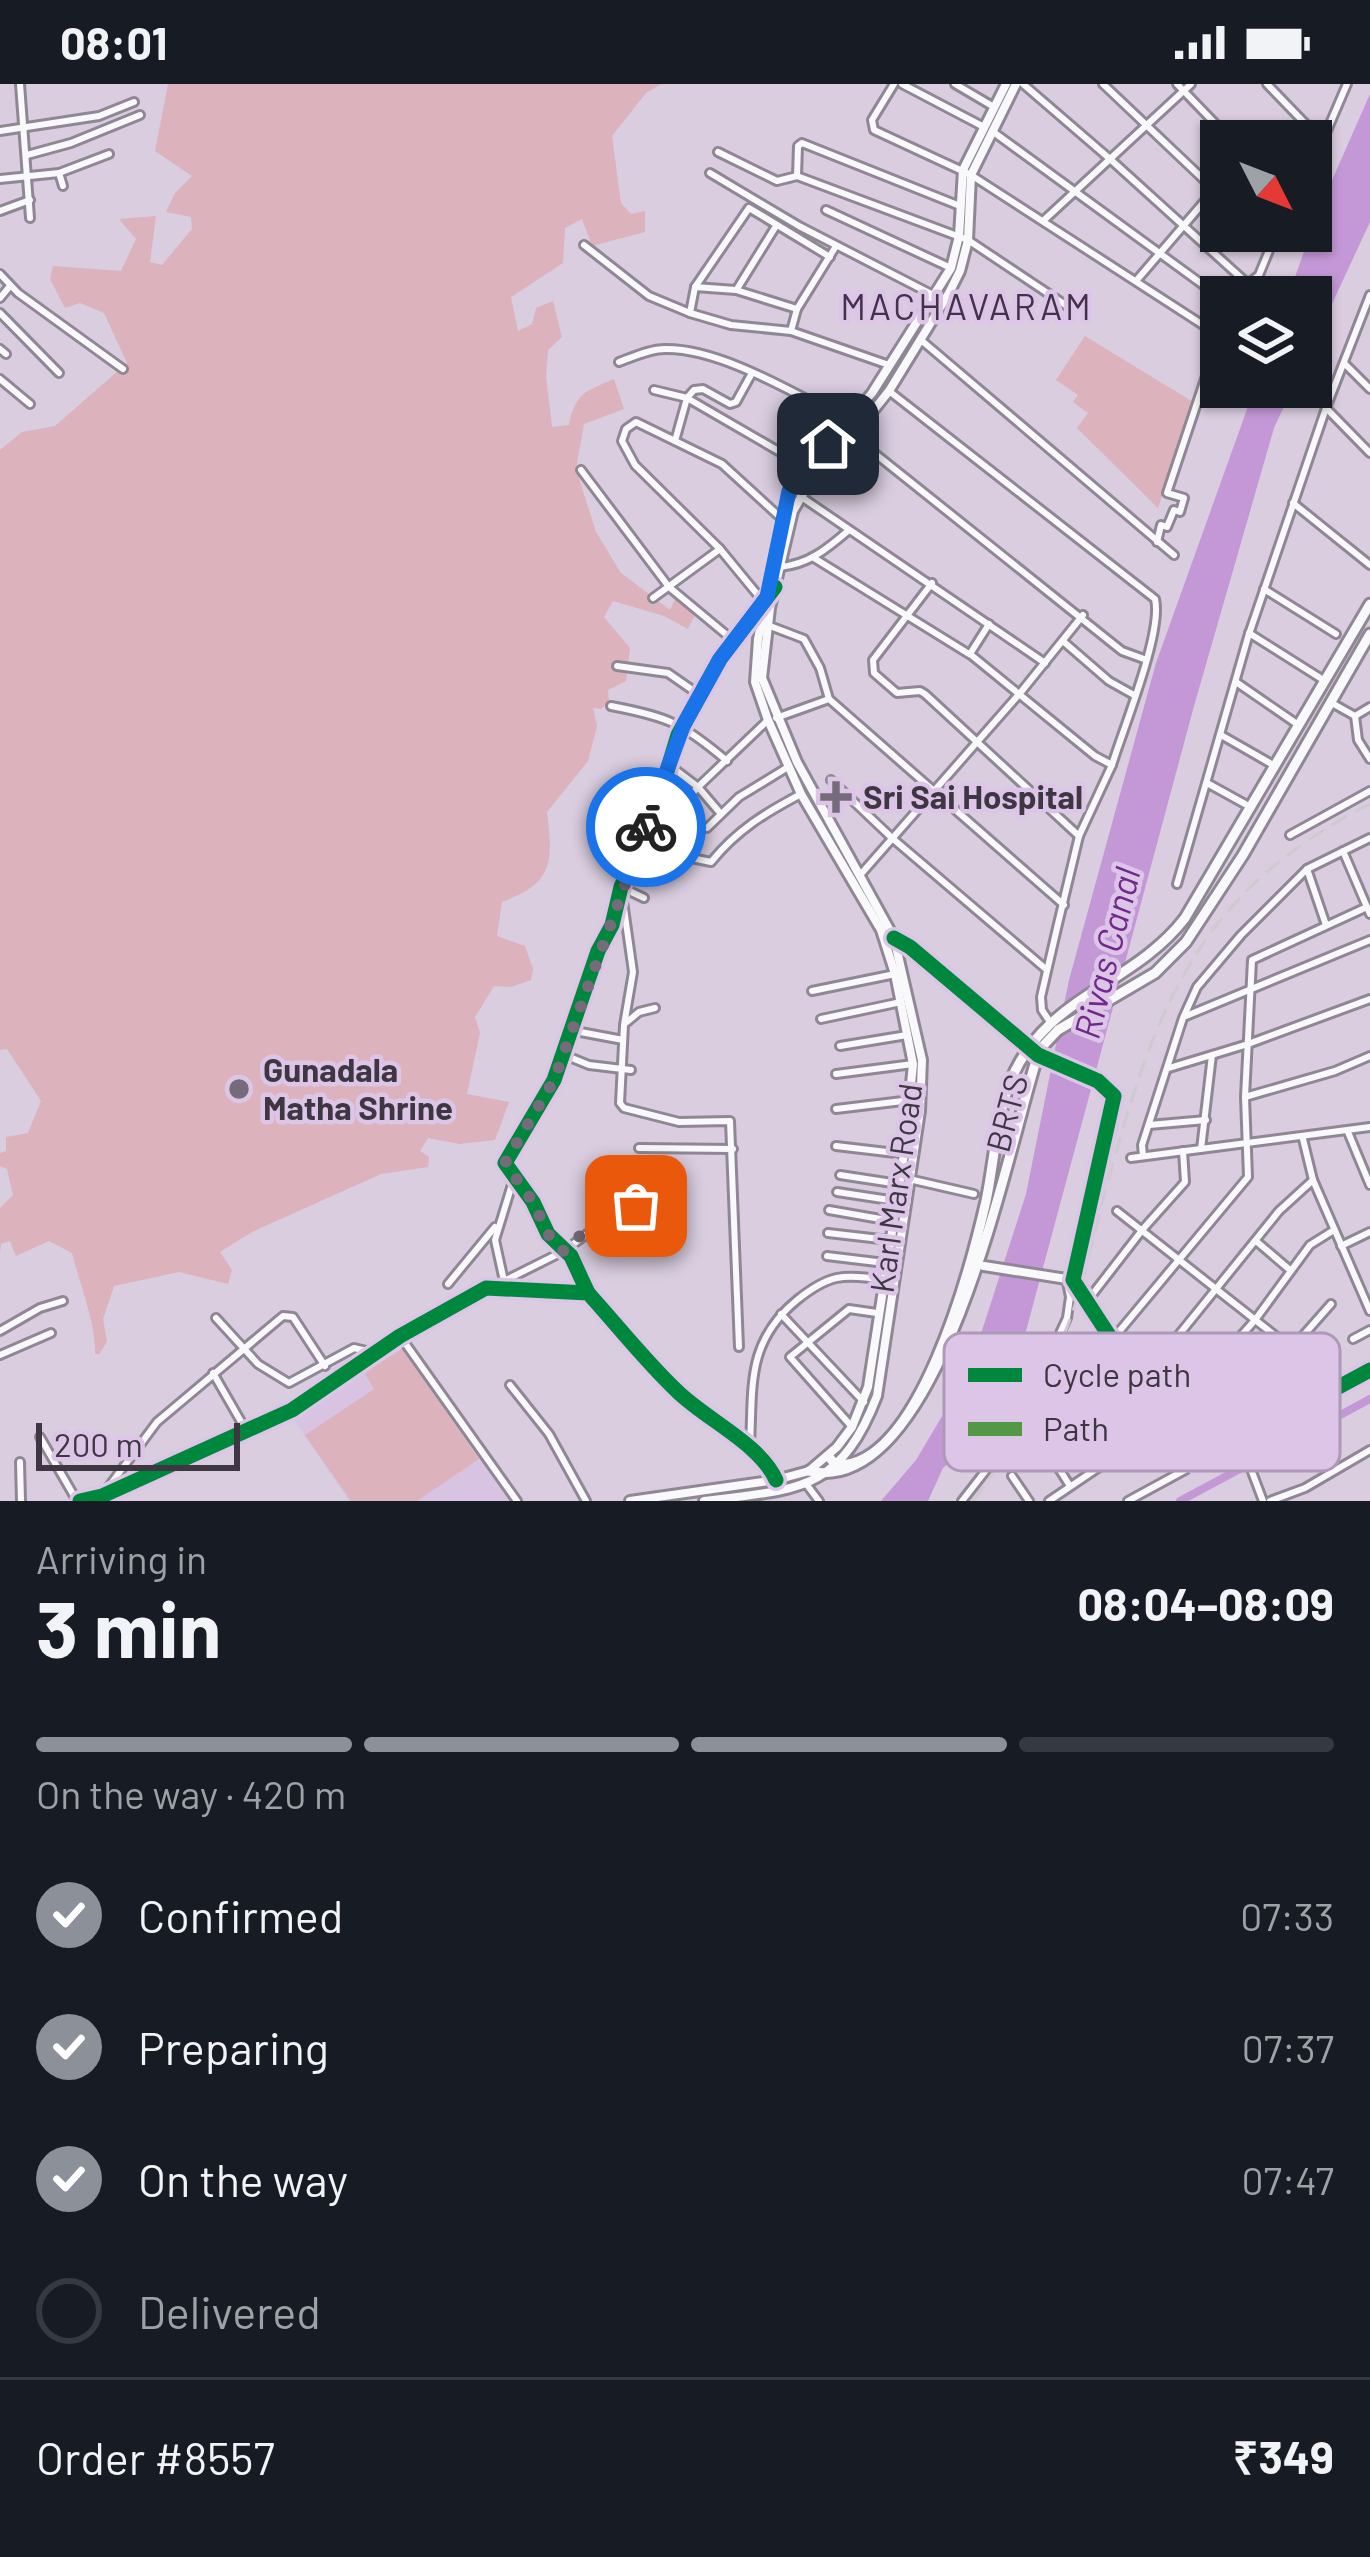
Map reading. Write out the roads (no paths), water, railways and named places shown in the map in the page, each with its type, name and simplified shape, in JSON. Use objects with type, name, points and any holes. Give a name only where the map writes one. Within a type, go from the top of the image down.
[{"type":"main road","name":"Karl Marx Road","points":[[988,129],[1006,84]]},
{"type":"main road","name":"Karl Marx Road","points":[[630,1501],[809,1471],[832,1461],[859,1435],[877,1396],[924,1072],[894,938],[755,682],[758,639],[789,491],[850,421],[951,268],[963,238],[960,206],[967,172],[988,129],[1019,84]]},
{"type":"main road","name":"Karl Marx Road","points":[[704,1501],[810,1488],[826,1480],[864,1402],[904,1154],[913,1064],[881,930],[801,794],[772,719],[763,678],[770,626],[768,594],[800,496],[817,470],[853,436],[889,391],[960,271],[967,172]]},
{"type":"main road","name":"BRTS","points":[[945,1333],[981,1221],[1006,1092],[1038,1054],[1063,1010],[1139,964],[1185,918],[1370,604]]},
{"type":"main road","name":"BRTS","points":[[1054,1026],[1134,986],[1174,956],[1218,896],[1370,634]]},
{"type":"main road","points":[[894,938],[1038,1054],[1110,1089],[1114,1103],[1066,1277]]},
{"type":"main road","name":"BRTS","points":[[962,1333],[984,1266],[1038,1054]]},
{"type":"main road","points":[[984,1266],[1066,1277],[1088,1300],[1108,1333]]},
{"type":"main road","points":[[78,1501],[102,1496],[292,1410],[400,1336],[492,1288],[588,1294],[676,1391],[767,1463],[776,1480]]},
{"type":"main road","name":"BRTS","points":[[832,1461],[857,1462],[884,1446],[938,1355],[944,1336]]},
{"type":"main road","points":[[1340,1387],[1370,1370]]},
{"type":"main road","name":"BRTS","points":[[925,1411],[944,1377]]},
{"type":"main road","points":[[809,1471],[826,1480]]},
{"type":"street","points":[[20,84],[30,218]]},
{"type":"street","points":[[1200,283],[988,129],[898,84],[872,120],[874,130],[967,172],[1200,322]]},
{"type":"street","points":[[955,84],[994,107]]},
{"type":"street","points":[[1019,84],[1239,276]]},
{"type":"street","points":[[1103,84],[1200,175]]},
{"type":"street","points":[[1043,221],[1180,88],[1191,84]]},
{"type":"street","points":[[1267,84],[1302,120]]},
{"type":"street","points":[[1332,120],[1347,84]]},
{"type":"street","points":[[1180,88],[1211,120]]},
{"type":"street","points":[[0,131],[99,116],[134,101]]},
{"type":"street","points":[[27,155],[140,115]]},
{"type":"street","points":[[797,176],[802,142],[960,206]]},
{"type":"street","points":[[718,152],[777,181],[797,176],[963,238],[1070,308]]},
{"type":"street","points":[[0,179],[59,173],[109,154]]},
{"type":"street","points":[[59,173],[63,185]]},
{"type":"street","points":[[710,173],[836,246],[935,296]]},
{"type":"street","points":[[0,211],[30,200]]},
{"type":"street","points":[[690,313],[694,287],[749,208],[830,257]]},
{"type":"street","points":[[826,210],[951,268]]},
{"type":"street","points":[[1136,281],[1200,210]]},
{"type":"street","points":[[736,290],[776,226]]},
{"type":"street","points":[[584,245],[649,296],[690,313],[731,325],[791,332],[889,364]]},
{"type":"street","points":[[791,332],[797,310],[836,246]]},
{"type":"street","points":[[0,274],[123,369]]},
{"type":"street","points":[[0,298],[10,286]]},
{"type":"street","points":[[694,287],[736,290],[797,310]]},
{"type":"street","points":[[1177,884],[1249,633],[1326,409],[1367,317],[1370,295]]},
{"type":"street","points":[[0,313],[59,374]]},
{"type":"street","points":[[919,338],[1174,555]]},
{"type":"street","points":[[620,362],[662,348],[697,353],[752,373],[850,421]]},
{"type":"street","points":[[1344,363],[1370,389]]},
{"type":"street","points":[[675,441],[687,398],[698,388],[736,403],[752,373]]},
{"type":"street","points":[[0,379],[30,404]]},
{"type":"street","points":[[654,390],[687,398],[806,467]]},
{"type":"street","points":[[889,391],[1155,599],[1156,616],[1145,659],[1112,765],[1079,836],[1047,970],[1042,1010],[1054,1026]]},
{"type":"street","points":[[1156,544],[1161,525],[1167,527],[1174,510],[1180,512],[1184,498],[1167,493],[1200,396]]},
{"type":"street","points":[[1326,409],[1370,453]]},
{"type":"street","points":[[588,1294],[571,1256],[548,1234],[533,1202],[505,1163],[554,1080],[684,724],[768,594],[649,480],[626,452],[622,441],[626,429],[636,422],[722,464],[781,518]]},
{"type":"street","points":[[853,436],[1122,651],[1145,659]]},
{"type":"street","points":[[581,470],[669,586],[734,640]]},
{"type":"street","points":[[800,496],[1046,663]]},
{"type":"street","points":[[1293,503],[1370,565]]},
{"type":"street","points":[[780,567],[798,566],[814,558],[850,529]]},
{"type":"street","points":[[653,598],[720,549]]},
{"type":"street","points":[[814,558],[970,654],[1112,765]]},
{"type":"street","points":[[932,583],[873,661],[874,673],[897,693],[920,691],[978,739],[1079,836]]},
{"type":"street","points":[[1264,590],[1336,634]]},
{"type":"street","points":[[861,874],[1083,616]]},
{"type":"street","points":[[970,654],[989,624]]},
{"type":"street","points":[[770,626],[804,639],[820,668],[829,699],[1064,904]]},
{"type":"street","points":[[1249,633],[1325,681]]},
{"type":"street","points":[[1064,642],[1109,681],[1134,694]]},
{"type":"street","points":[[617,666],[668,673],[701,695]]},
{"type":"street","points":[[1236,682],[1300,726]]},
{"type":"street","points":[[669,820],[772,719],[829,699]]},
{"type":"street","points":[[1330,703],[1354,716]]},
{"type":"street","points":[[611,706],[684,724],[727,760]]},
{"type":"street","points":[[1354,716],[1370,706]]},
{"type":"street","points":[[1354,716],[1358,740],[1370,759]]},
{"type":"street","points":[[1221,735],[1276,767]]},
{"type":"street","points":[[669,765],[722,814]]},
{"type":"street","points":[[706,828],[739,797],[788,767]]},
{"type":"street","points":[[831,780],[1047,970]]},
{"type":"street","points":[[1207,783],[1245,804]]},
{"type":"street","points":[[1290,836],[1370,791]]},
{"type":"street","points":[[637,847],[711,862],[732,836],[770,808],[801,794]]},
{"type":"street","points":[[1143,1156],[1142,1145],[1197,987],[1307,869],[1370,838]]},
{"type":"street","points":[[1118,1333],[1244,1184],[1249,1170],[1245,1097],[1250,964],[1257,955],[1368,910],[1343,851]]},
{"type":"street","points":[[1307,869],[1326,925]]},
{"type":"street","points":[[621,887],[644,898]]},
{"type":"street","points":[[621,887],[633,972],[624,1025],[620,1103],[679,1122],[728,1119],[739,1347]]},
{"type":"street","points":[[1183,1018],[1370,940]]},
{"type":"street","points":[[812,991],[895,974]]},
{"type":"street","points":[[1169,1068],[1370,999]]},
{"type":"street","points":[[820,1019],[901,1002]]},
{"type":"street","points":[[624,1025],[639,1012],[655,1008]]},
{"type":"street","points":[[570,1030],[623,1040]]},
{"type":"street","points":[[840,1046],[908,1035]]},
{"type":"street","points":[[562,1054],[590,1065],[631,1070]]},
{"type":"street","points":[[1202,1149],[1212,1055]]},
{"type":"street","points":[[1245,1097],[1370,1056]]},
{"type":"street","points":[[836,1074],[913,1064]]},
{"type":"street","points":[[836,1109],[911,1100]]},
{"type":"street","points":[[1149,1125],[1205,1120]]},
{"type":"street","points":[[1131,1158],[1370,1127]]},
{"type":"street","points":[[1348,1132],[1370,1185]]},
{"type":"street","points":[[1303,1139],[1313,1180],[1370,1311]]},
{"type":"street","points":[[836,1146],[904,1154]]},
{"type":"street","points":[[639,1148],[733,1149]]},
{"type":"street","points":[[1088,1300],[1185,1182],[1183,1151]]},
{"type":"street","points":[[840,1175],[899,1184]]},
{"type":"street","points":[[504,1281],[495,1248],[497,1225],[514,1178]]},
{"type":"street","points":[[909,1179],[974,1194]]},
{"type":"street","points":[[1180,1333],[1255,1240],[1313,1180]]},
{"type":"street","points":[[837,1192],[896,1201]]},
{"type":"street","points":[[492,1288],[563,1251],[590,1227],[636,1206]]},
{"type":"street","points":[[829,1210],[892,1221]]},
{"type":"street","points":[[1117,1211],[1273,1333]]},
{"type":"street","points":[[448,1284],[497,1225]]},
{"type":"street","points":[[1243,1333],[1310,1245],[1334,1231]]},
{"type":"street","points":[[1341,1246],[1370,1232]]},
{"type":"street","points":[[828,1233],[889,1240]]},
{"type":"street","points":[[1255,1240],[1290,1270]]},
{"type":"street","points":[[826,1256],[885,1263]]},
{"type":"street","points":[[1060,1333],[1070,1297],[1066,1277]]},
{"type":"street","points":[[750,1448],[753,1378],[764,1335],[823,1279],[883,1280]]},
{"type":"street","points":[[0,1331],[63,1301]]},
{"type":"street","points":[[1308,1333],[1331,1304]]},
{"type":"street","points":[[853,1426],[791,1360],[791,1354],[849,1310],[878,1313]]},
{"type":"street","points":[[102,1496],[143,1436],[288,1314],[325,1366]]},
{"type":"street","points":[[782,1314],[864,1402]]},
{"type":"street","points":[[216,1318],[258,1364],[289,1383],[354,1348],[377,1354]]},
{"type":"street","points":[[1353,1339],[1370,1330]]},
{"type":"street","points":[[0,1355],[51,1334]]},
{"type":"street","points":[[400,1336],[517,1501]]},
{"type":"street","points":[[213,1373],[247,1432]]},
{"type":"street","points":[[510,1385],[549,1434],[586,1501]]},
{"type":"street","points":[[40,1437],[78,1501]]},
{"type":"street","points":[[1340,1468],[1370,1450]]},
{"type":"street","points":[[20,1462],[21,1501]]},
{"type":"street","points":[[962,1501],[985,1471]]},
{"type":"street","points":[[1060,1471],[1070,1486]]},
{"type":"street","points":[[1049,1501],[1092,1471]]},
{"type":"street","points":[[1128,1501],[1185,1471]]},
{"type":"street","points":[[1252,1471],[1267,1501],[1305,1488],[1334,1471]]},
{"type":"street","points":[[1012,1476],[1029,1501]]},
{"type":"street","points":[[808,1501],[810,1488]]},
{"type":"street","points":[[810,1488],[819,1501]]},
{"type":"water","points":[[1370,94],[1370,222],[1332,304],[1332,276],[1295,276],[1304,252],[1332,252],[1332,180]]},
{"type":"water","name":"Rivas Canal","points":[[1247,408],[1283,408],[1194,706],[1026,1331],[981,1333],[1026,1194],[1069,980],[1156,663]]},
{"type":"water","points":[[944,1413],[944,1467],[928,1501],[881,1501],[916,1460]]},
{"type":"waterway","points":[[1340,1415],[1370,1399]]},
{"type":"waterway","points":[[1180,1501],[1236,1471]]},
{"type":"railway","points":[[1065,1333],[1140,1076],[1187,969],[1219,922],[1259,879],[1309,840],[1370,804]]},
{"type":"railway","points":[[973,1501],[994,1471]]},
{"type":"place","name":"Sri Sai Hospital","points":[[836,797]]},
{"type":"place","name":"Gunadala Matha Shrine","points":[[239,1089]]},
{"type":"district","name":"MACHAVARAM","points":[[967,307]]}]
